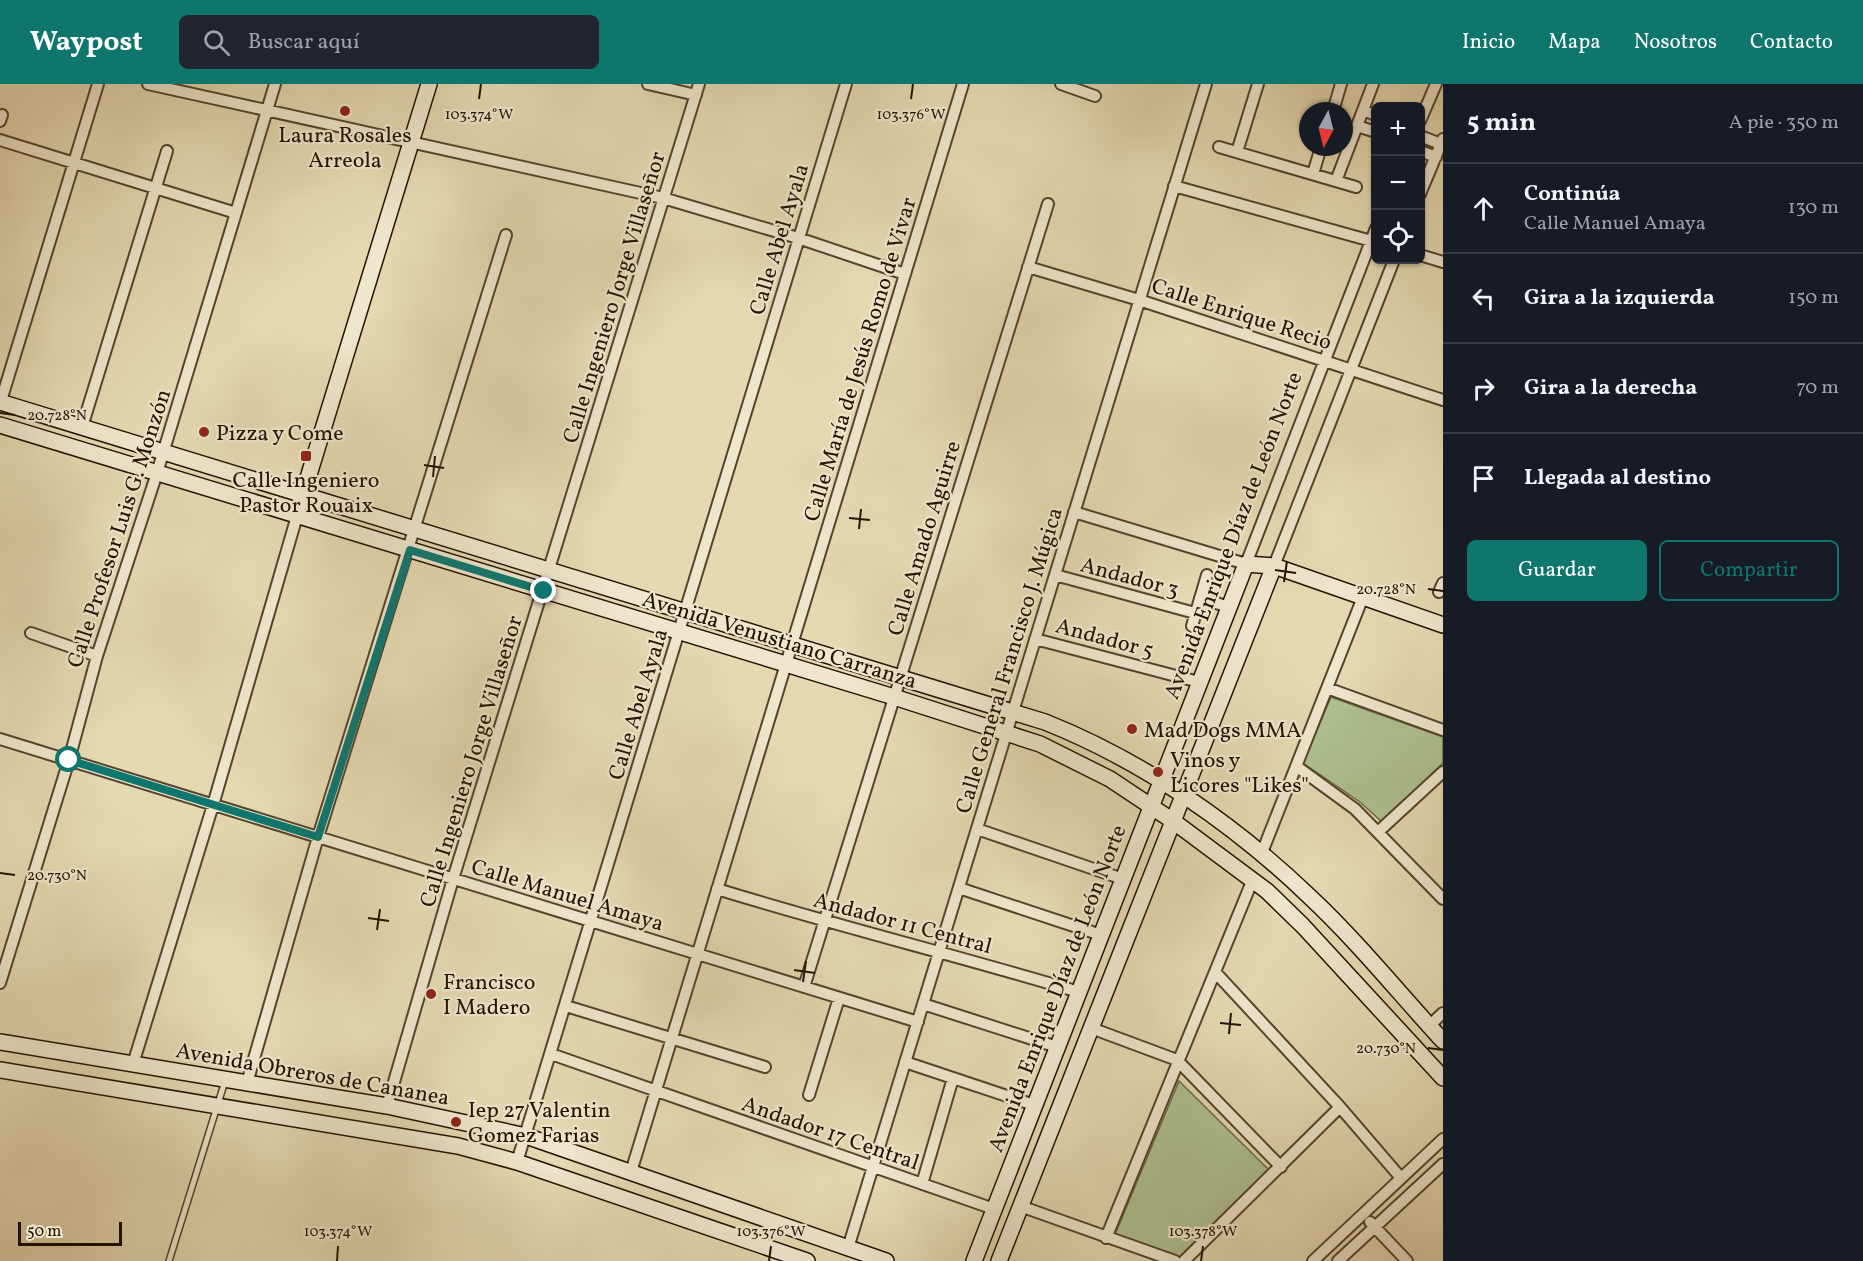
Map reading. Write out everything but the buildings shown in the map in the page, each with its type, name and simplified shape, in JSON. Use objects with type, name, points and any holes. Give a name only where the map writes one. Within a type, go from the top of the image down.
[{"type":"street","points":[[0,403],[98,84]]},
{"type":"street","points":[[148,84],[663,198],[798,238],[905,274]]},
{"type":"street","name":"Calle Profesor Luis G. Monzón","points":[[0,983],[69,760],[97,656],[157,473],[275,84]]},
{"type":"street","points":[[133,1064],[429,84]]},
{"type":"street","points":[[648,84],[696,95]]},
{"type":"street","name":"Calle Ingeniero Jorge Villaseñor","points":[[387,1106],[453,879],[699,84]]},
{"type":"street","name":"Calle Abel Ayala","points":[[517,1162],[846,84]]},
{"type":"street","name":"Calle María de Jesús Romo de Vivar","points":[[631,1172],[963,84]]},
{"type":"street","points":[[1061,84],[1095,96]]},
{"type":"street","name":"Calle General Francisco J. Múgica","points":[[848,1248],[1206,84]]},
{"type":"street","points":[[1237,152],[1258,84]]},
{"type":"street","points":[[1336,102],[1341,84]]},
{"type":"street","points":[[1336,181],[1373,84]]},
{"type":"street","points":[[1425,109],[1436,84]]},
{"type":"street","points":[[1363,110],[1371,113]]},
{"type":"street","points":[[1357,126],[1371,130]]},
{"type":"street","points":[[1425,137],[1442,142],[1425,182]]},
{"type":"street","points":[[0,140],[236,213]]},
{"type":"street","points":[[1219,147],[1356,187]]},
{"type":"street","points":[[82,427],[166,151]]},
{"type":"street","points":[[1425,152],[1436,157]]},
{"type":"street","points":[[1313,174],[1318,156]]},
{"type":"street","points":[[1174,186],[1371,240]]},
{"type":"street","name":"Calle Amado Aguirre","points":[[804,987],[1048,204]]},
{"type":"street","points":[[247,1083],[318,837],[410,550],[506,235]]},
{"type":"street","name":"Avenida Enrique Díaz de León Norte","points":[[974,1261],[1324,360],[1371,246]]},
{"type":"street","points":[[1425,257],[1443,262]]},
{"type":"street","name":"Avenida Enrique Díaz de León Norte","points":[[999,1261],[1353,369],[1392,264]]},
{"type":"street","name":"Calle Enrique Recio","points":[[1028,267],[1139,300],[1443,400]]},
{"type":"street","name":"Avenida Venustiano Carranza","points":[[0,403],[1013,712],[1073,733],[1183,795],[1262,855],[1311,897],[1443,1041]]},
{"type":"street","name":"Avenida Venustiano Carranza","points":[[0,425],[1007,732],[1077,761],[1151,806],[1253,879],[1303,926],[1443,1078]]},
{"type":"street","points":[[1074,512],[1246,564],[1274,566],[1443,625]]},
{"type":"street","name":"Andador 3","points":[[1055,575],[1195,613]]},
{"type":"street","name":"Andador 3","points":[[1191,626],[1207,575]]},
{"type":"street","points":[[1262,855],[1363,597]]},
{"type":"street","name":"Andador 3","points":[[1200,598],[1229,608]]},
{"type":"street","points":[[31,633],[97,656]]},
{"type":"street","name":"Andador 5","points":[[1035,639],[1199,682]]},
{"type":"street","points":[[1327,688],[1443,730]]},
{"type":"street","name":"Calle Manuel Amaya","points":[[0,739],[918,1022]]},
{"type":"street","points":[[1296,766],[1334,792],[1379,831],[1441,894]]},
{"type":"street","points":[[1379,831],[1443,772]]},
{"type":"street","points":[[977,829],[1123,879]]},
{"type":"street","points":[[1106,1238],[1253,879]]},
{"type":"street","points":[[959,888],[1101,935]]},
{"type":"street","name":"Andador 11 Central","points":[[717,889],[824,922],[940,950],[1079,992]]},
{"type":"street","points":[[1216,973],[1340,1107],[1401,1178]]},
{"type":"street","points":[[810,1095],[839,998]]},
{"type":"street","points":[[923,1004],[1057,1047]]},
{"type":"street","points":[[566,1006],[765,1067]]},
{"type":"street","points":[[1429,1026],[1443,1013]]},
{"type":"street","points":[[1091,1028],[1178,1060],[1281,1167]]},
{"type":"street","name":"Avenida Obreros de Cananea","points":[[0,1042],[387,1106],[526,1136],[886,1261]]},
{"type":"street","name":"Andador 17 Central","points":[[551,1054],[994,1209]]},
{"type":"street","points":[[905,1062],[1035,1105]]},
{"type":"street","name":"Avenida Obreros de Cananea","points":[[0,1070],[458,1146],[517,1162],[807,1261]]},
{"type":"street","points":[[922,1184],[953,1078]]},
{"type":"street","points":[[1184,1261],[1340,1107]]},
{"type":"street","points":[[1312,1261],[1363,1216],[1443,1139]]},
{"type":"street","points":[[1338,1261],[1443,1164]]},
{"type":"street","points":[[1020,1206],[1174,1261]]},
{"type":"street","points":[[1363,1216],[1407,1261]]},
{"type":"lane","points":[[169,1261],[225,1079]]},
{"type":"green space","points":[[1331,697],[1443,737],[1443,763],[1382,822],[1360,802],[1303,763]]},
{"type":"green space","points":[[1179,1081],[1269,1170],[1179,1260],[1114,1237]]},
{"type":"place","name":"Laura Rosales Arreola","points":[[345,111]]},
{"type":"place","name":"Pizza y Come","points":[[204,432]]},
{"type":"place","name":"Calle Ingeniero Pastor Rouaix","points":[[306,456]]},
{"type":"place","name":"Mad Dogs MMA","points":[[1132,729]]},
{"type":"place","name":"Vinos y Licores \"Likes\"","points":[[1158,772]]},
{"type":"place","name":"Francisco I Madero","points":[[431,994]]},
{"type":"place","name":"Iep 27 Valentin Gomez Farias","points":[[456,1122]]},
{"type":"route","points":[[69,760],[318,837],[410,550],[544,591]]}]
